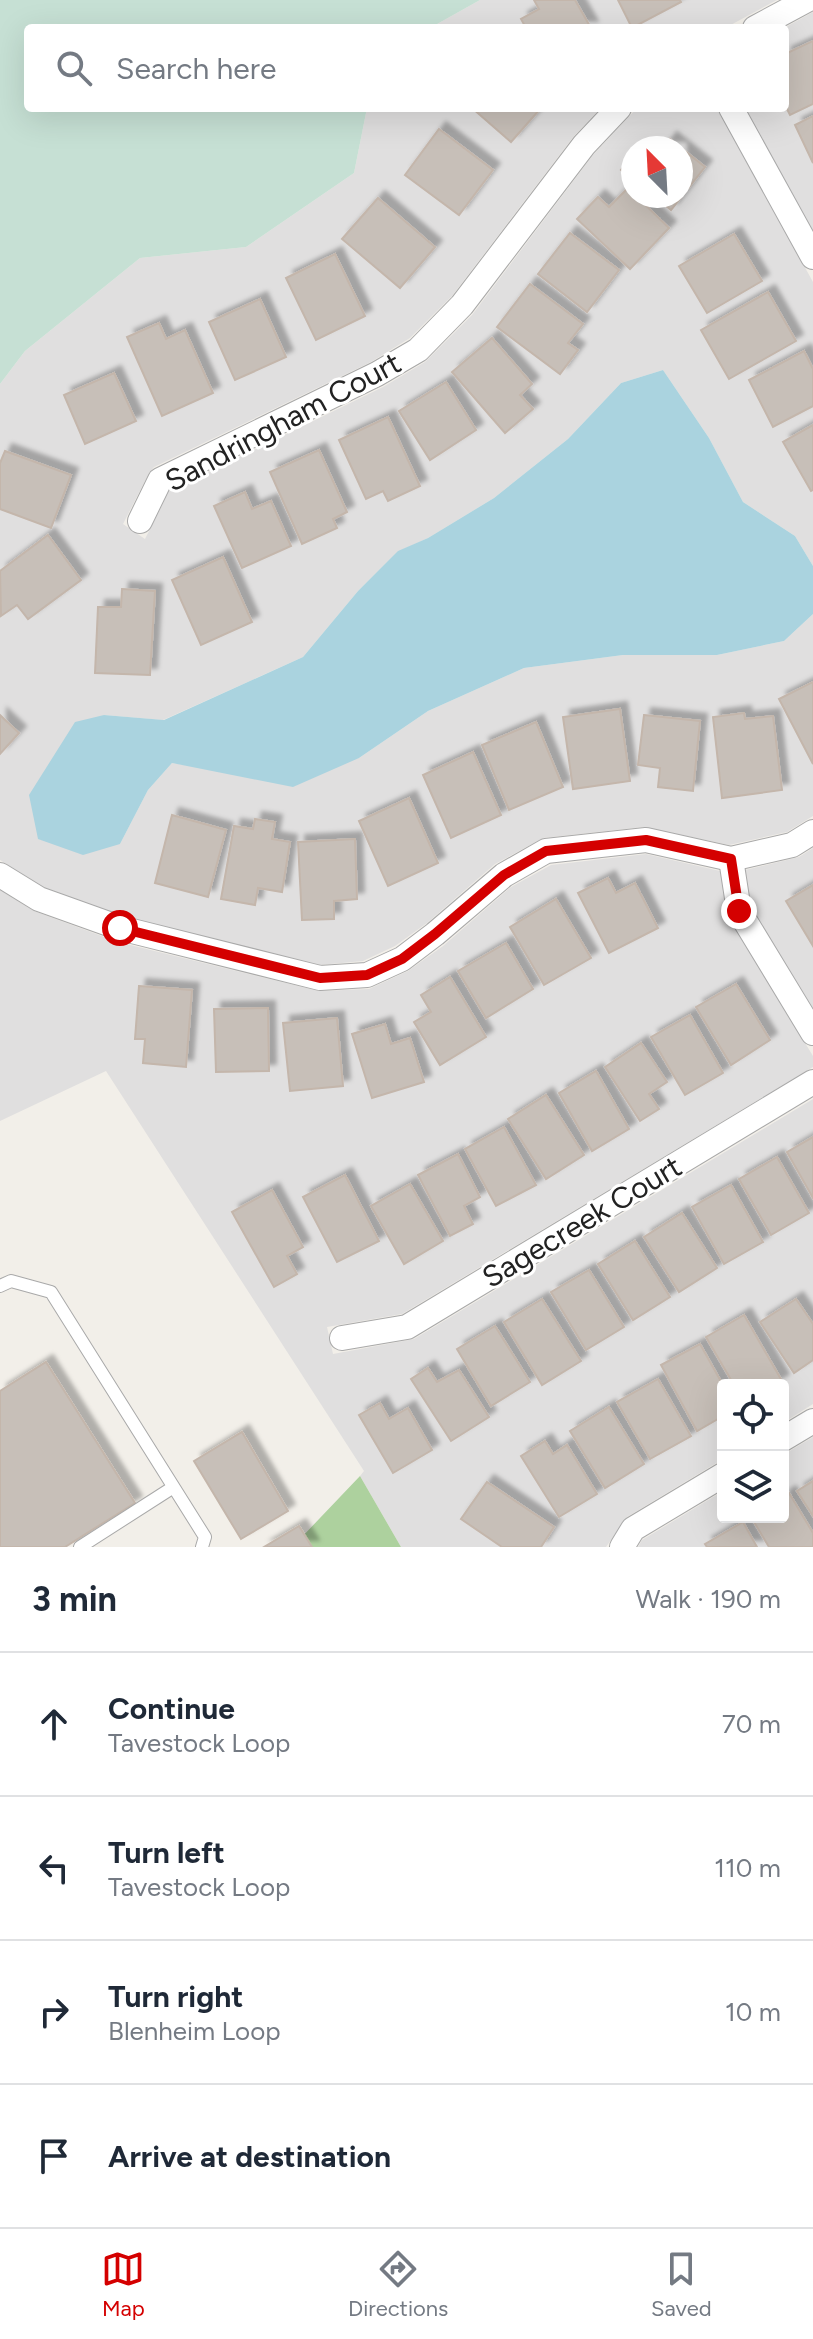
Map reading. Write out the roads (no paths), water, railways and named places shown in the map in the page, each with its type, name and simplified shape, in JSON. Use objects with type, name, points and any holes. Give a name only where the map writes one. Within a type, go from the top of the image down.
[{"type":"street","points":[[762,24],[807,0]]},
{"type":"street","name":"Sandringham Court","points":[[140,521],[160,480],[377,374],[418,350],[462,305],[584,145],[615,112]]},
{"type":"street","points":[[733,112],[813,257]]},
{"type":"street","points":[[0,875],[39,899],[120,928],[320,978],[367,975],[402,959],[504,875],[546,851],[646,840],[731,859],[792,845],[813,832]]},
{"type":"street","points":[[731,859],[739,911],[813,1033]]},
{"type":"street","name":"Sagecreek Court","points":[[342,1338],[407,1327],[813,1082]]},
{"type":"street","points":[[789,1435],[813,1421]]},
{"type":"street","points":[[622,1547],[633,1529],[717,1479]]},
{"type":"lane","points":[[0,1286],[11,1281],[51,1292],[205,1537],[202,1547]]},
{"type":"lane","points":[[80,1547],[172,1488]]},
{"type":"water","points":[[663,370],[709,438],[743,502],[795,536],[813,566],[813,614],[784,641],[717,655],[623,655],[524,668],[428,711],[359,758],[293,787],[172,763],[148,790],[120,844],[83,855],[38,839],[29,795],[75,722],[104,715],[164,720],[303,657],[358,591],[398,551],[428,538],[494,498],[568,439],[621,383]]}]
